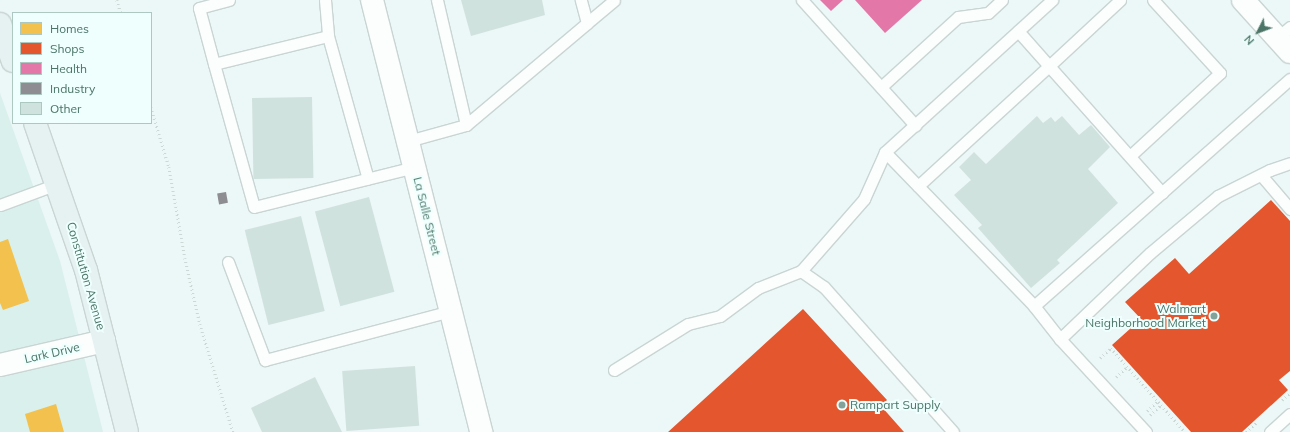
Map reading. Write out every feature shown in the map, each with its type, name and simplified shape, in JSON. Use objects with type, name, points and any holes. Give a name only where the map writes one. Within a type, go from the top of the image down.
[{"type":"main road","points":[[2,35],[12,59]]},
{"type":"main road","name":"Constitution Avenue","points":[[35,124],[86,270],[127,432]]},
{"type":"street","name":"La Salle Street","points":[[372,0],[482,432]]},
{"type":"street","points":[[1243,0],[1286,39]]},
{"type":"street","name":"Lark Drive","points":[[0,364],[104,341]]},
{"type":"lane","points":[[229,0],[199,8],[254,207],[414,167]]},
{"type":"lane","points":[[324,0],[328,36],[368,179]]},
{"type":"lane","points":[[437,0],[466,125]]},
{"type":"lane","points":[[581,0],[587,23]]},
{"type":"lane","points":[[408,141],[466,125],[614,0]]},
{"type":"lane","points":[[802,0],[915,125]]},
{"type":"lane","points":[[881,87],[958,17],[988,13],[1002,0]]},
{"type":"lane","points":[[614,370],[688,324],[720,316],[758,288],[802,271],[864,199],[885,152],[1052,0]]},
{"type":"lane","points":[[918,186],[1120,0]]},
{"type":"lane","points":[[1131,155],[1220,74],[1153,0]]},
{"type":"lane","points":[[1018,31],[1131,155],[1162,193]]},
{"type":"lane","points":[[214,64],[328,36]]},
{"type":"lane","points":[[1034,306],[1290,79]]},
{"type":"lane","points":[[885,152],[1034,306],[1060,339],[1146,432]]},
{"type":"lane","points":[[1060,339],[1150,253],[1218,196],[1290,163]]},
{"type":"lane","points":[[1261,175],[1290,209]]},
{"type":"lane","points":[[0,205],[57,184]]},
{"type":"lane","points":[[228,262],[265,360],[451,311]]},
{"type":"lane","points":[[802,271],[824,287],[953,432]]},
{"type":"lane","points":[[1270,432],[1290,414]]},
{"type":"path","points":[[117,0],[121,12]]},
{"type":"path","points":[[152,110],[169,167],[185,258],[200,324],[233,432]]},
{"type":"path","points":[[1100,358],[1110,348],[1185,432]]},
{"type":"path","points":[[1116,377],[1127,367]]},
{"type":"path","points":[[1147,412],[1158,401]]},
{"type":"path","points":[[1150,415],[1161,405]]},
{"type":"shaded area","points":[[0,93],[60,261],[103,432],[0,432]]},
{"type":"building: Homes","points":[[8,239],[29,301],[3,310],[0,303],[0,242]]},
{"type":"building: Homes","points":[[56,404],[64,432],[30,432],[25,414]]},
{"type":"building: Shops","name":"Walmart Neighborhood Market","points":[[1271,200],[1290,221],[1290,371],[1279,380],[1288,390],[1242,432],[1191,432],[1112,345],[1141,319],[1125,302],[1175,258],[1189,274]]},
{"type":"building: Shops","points":[[803,309],[887,400],[881,406],[904,432],[668,432]]},
{"type":"building: Health","points":[[820,0],[843,0],[831,11]]},
{"type":"building: Health","points":[[855,0],[922,0],[885,33]]},
{"type":"building: Industry","points":[[226,192],[228,203],[219,204],[217,194]]},
{"type":"building: Other","points":[[461,0],[542,0],[545,15],[471,36]]},
{"type":"building: Other","points":[[312,97],[313,178],[253,179],[252,98]]},
{"type":"building: Other","points":[[1037,116],[1043,123],[1051,117],[1055,122],[1062,116],[1079,135],[1091,125],[1110,147],[1088,169],[1118,203],[1057,260],[1060,263],[1031,288],[978,228],[982,225],[954,195],[971,180],[959,167],[974,152],[986,164]]},
{"type":"building: Other","points":[[369,197],[394,292],[340,306],[315,211]]},
{"type":"building: Other","points":[[301,216],[325,311],[268,325],[245,230]]},
{"type":"building: Other","points":[[415,366],[419,426],[346,431],[342,371]]},
{"type":"building: Other","points":[[315,377],[342,432],[262,432],[251,408]]},
{"type":"place","name":"Walmart Neighborhood Market","points":[[1214,316]]},
{"type":"place","name":"Rampart Supply","points":[[842,405]]}]
